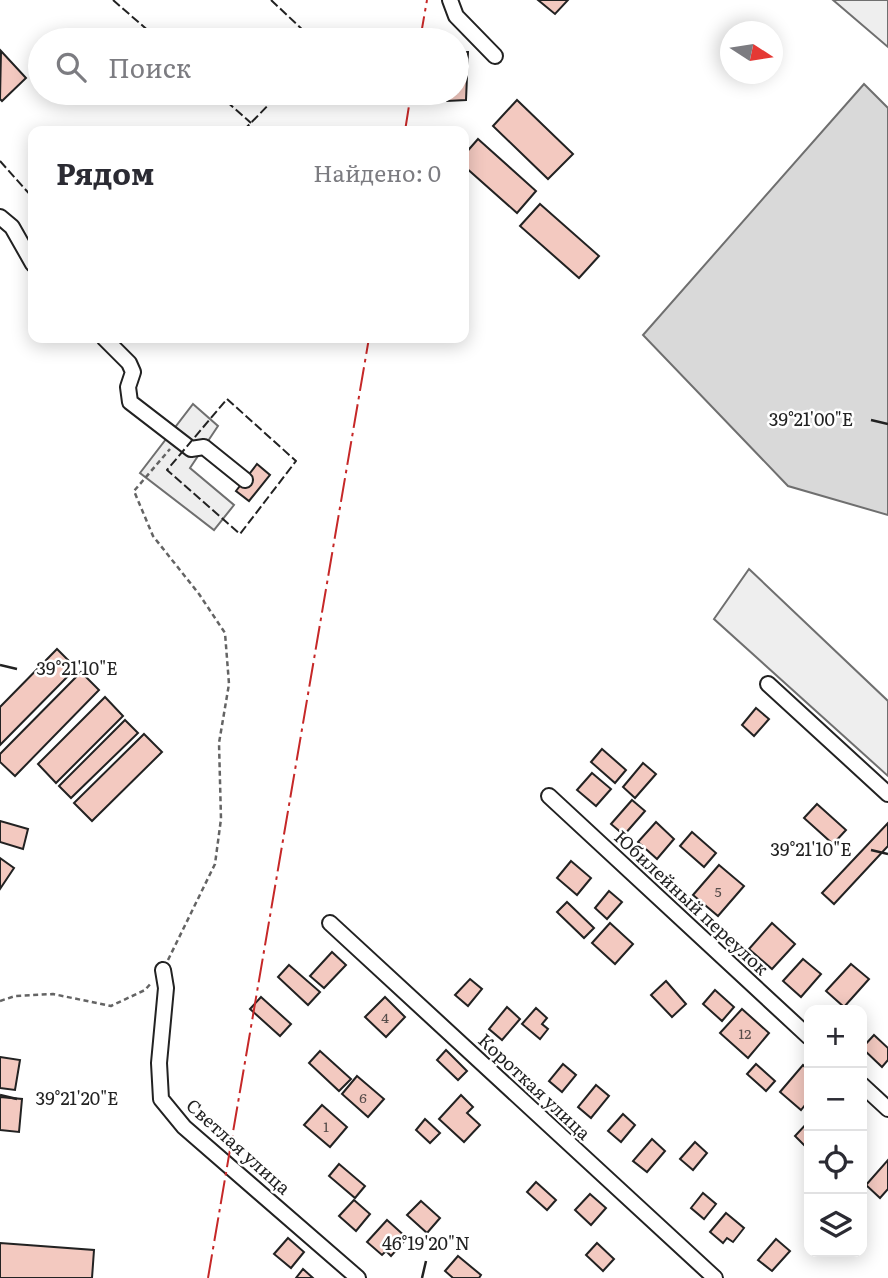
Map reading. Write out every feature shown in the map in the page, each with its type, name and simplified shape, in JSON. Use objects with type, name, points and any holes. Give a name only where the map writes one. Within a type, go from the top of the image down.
[{"type":"street","points":[[450,0],[456,16],[468,28]]},
{"type":"street","points":[[469,29],[495,55]]},
{"type":"street","points":[[0,217],[12,228],[28,255]]},
{"type":"street","points":[[109,343],[129,363],[133,372],[128,387],[130,402],[191,449],[204,447],[245,480]]},
{"type":"street","points":[[768,684],[888,794]]},
{"type":"street","name":"Юбилейный переулок","points":[[548,796],[804,1032]]},
{"type":"street","name":"Короткая улица","points":[[330,923],[715,1278]]},
{"type":"street","name":"Светлая улица","points":[[163,970],[166,988],[159,1063],[161,1099],[184,1127],[358,1278]]},
{"type":"street","points":[[867,1090],[888,1109]]},
{"type":"path","points":[[0,1001],[15,996],[53,994],[111,1006],[145,990],[163,970],[215,864],[221,819],[219,743],[229,684],[225,633],[199,594],[153,536],[134,491],[178,439]]},
{"type":"shaded area","points":[[833,0],[888,0],[888,47]]},
{"type":"shaded area","points":[[864,84],[888,108],[888,515],[788,486],[643,335]]},
{"type":"shaded area","points":[[193,404],[218,426],[190,468],[234,505],[214,530],[140,473]]},
{"type":"shaded area","points":[[749,569],[888,701],[888,776],[714,619]]},
{"type":"building","points":[[538,0],[568,0],[555,14]]},
{"type":"building","points":[[1,51],[26,78],[2,101],[0,99]]},
{"type":"building","points":[[517,100],[573,154],[548,179],[493,126]]},
{"type":"building","points":[[478,139],[536,191],[517,213],[469,170],[469,149]]},
{"type":"building","points":[[540,204],[599,256],[579,278],[520,226]]},
{"type":"building","points":[[257,464],[270,475],[249,501],[236,491]]},
{"type":"building","points":[[57,649],[76,668],[0,745],[0,707]]},
{"type":"building","points":[[81,672],[99,690],[15,776],[0,762],[0,754]]},
{"type":"building","points":[[105,697],[123,716],[56,783],[38,764]]},
{"type":"building","points":[[756,708],[769,719],[754,736],[742,725]]},
{"type":"building","points":[[125,720],[138,733],[71,798],[59,786]]},
{"type":"building","points":[[144,734],[162,752],[92,821],[74,803]]},
{"type":"building","points":[[602,749],[626,770],[615,783],[591,762]]},
{"type":"building","points":[[643,763],[656,774],[635,798],[623,787]]},
{"type":"building","points":[[592,773],[611,789],[596,806],[577,790]]},
{"type":"building","points":[[632,800],[645,811],[624,835],[611,824]]},
{"type":"building","points":[[817,804],[846,830],[833,844],[804,818]]},
{"type":"building","points":[[0,821],[28,829],[23,849],[0,842]]},
{"type":"building","points":[[656,822],[674,839],[657,859],[638,842]]},
{"type":"building","points":[[888,823],[888,846],[834,904],[822,893]]},
{"type":"building","points":[[692,832],[716,853],[704,867],[680,846]]},
{"type":"building","points":[[0,858],[14,868],[0,889]]},
{"type":"building","points":[[571,861],[591,878],[577,895],[557,878]]},
{"type":"building","points":[[719,865],[744,886],[718,916],[693,895]]},
{"type":"building","points":[[609,891],[622,902],[607,919],[595,908]]},
{"type":"building","points":[[567,902],[594,928],[584,938],[557,912]]},
{"type":"building","points":[[610,923],[633,944],[615,964],[592,943]]},
{"type":"building","points":[[772,923],[795,944],[772,969],[749,949]]},
{"type":"building","points":[[332,952],[346,965],[324,988],[310,976]]},
{"type":"building","points":[[803,959],[821,974],[801,997],[783,981]]},
{"type":"building","points":[[851,964],[869,979],[846,1005],[842,1005],[826,991]]},
{"type":"building","points":[[289,965],[320,992],[308,1005],[278,977]]},
{"type":"building","points":[[470,979],[482,989],[468,1006],[455,995]]},
{"type":"building","points":[[666,981],[686,1004],[672,1017],[651,995]]},
{"type":"building","points":[[715,990],[734,1007],[722,1021],[703,1004]]},
{"type":"building","points":[[261,997],[291,1024],[280,1036],[250,1009]]},
{"type":"building","points":[[385,997],[405,1017],[386,1037],[365,1017]]},
{"type":"building","points":[[507,1007],[520,1019],[502,1040],[489,1029]]},
{"type":"building","points":[[536,1008],[547,1018],[542,1024],[548,1029],[540,1039],[522,1024]]},
{"type":"building","points":[[742,1009],[769,1033],[748,1058],[720,1033]]},
{"type":"building","points":[[874,1035],[888,1048],[888,1060],[882,1067],[867,1053],[867,1043]]},
{"type":"building","points":[[446,1050],[467,1071],[458,1080],[437,1060]]},
{"type":"building","points":[[320,1051],[351,1079],[339,1091],[309,1063]]},
{"type":"building","points":[[0,1057],[20,1060],[15,1090],[0,1088]]},
{"type":"building","points":[[563,1064],[576,1075],[562,1092],[549,1081]]},
{"type":"building","points":[[756,1064],[775,1081],[766,1091],[747,1074]]},
{"type":"building","points":[[803,1065],[804,1106],[801,1110],[780,1092]]},
{"type":"building","points":[[357,1076],[384,1099],[368,1117],[342,1094]]},
{"type":"building","points":[[596,1085],[609,1096],[591,1118],[578,1107]]},
{"type":"building","points":[[461,1095],[473,1107],[467,1113],[480,1125],[464,1142],[439,1119]]},
{"type":"building","points":[[0,1097],[22,1099],[19,1132],[0,1130]]},
{"type":"building","points":[[322,1105],[347,1127],[330,1147],[304,1125]]},
{"type":"building","points":[[623,1114],[635,1125],[621,1142],[608,1131]]},
{"type":"building","points":[[425,1119],[440,1133],[430,1143],[416,1130]]},
{"type":"building","points":[[804,1126],[804,1145],[795,1136]]},
{"type":"building","points":[[652,1139],[665,1151],[647,1172],[633,1161]]},
{"type":"building","points":[[695,1142],[707,1153],[693,1170],[680,1159]]},
{"type":"building","points":[[888,1160],[888,1189],[880,1198],[867,1184]]},
{"type":"building","points":[[339,1164],[365,1186],[355,1198],[329,1176]]},
{"type":"building","points":[[536,1182],[556,1200],[547,1210],[527,1192]]},
{"type":"building","points":[[703,1193],[716,1204],[704,1219],[691,1208]]},
{"type":"building","points":[[590,1194],[606,1208],[591,1225],[575,1210]]},
{"type":"building","points":[[354,1200],[370,1214],[356,1231],[339,1216]]},
{"type":"building","points":[[421,1201],[440,1218],[427,1233],[407,1215]]},
{"type":"building","points":[[726,1213],[744,1228],[733,1242],[727,1238],[723,1243],[710,1232]]},
{"type":"building","points":[[387,1220],[407,1238],[391,1256],[386,1251],[382,1255],[367,1242]]},
{"type":"building","points":[[288,1238],[304,1252],[291,1268],[274,1254]]},
{"type":"building","points":[[776,1239],[790,1251],[772,1271],[758,1260]]},
{"type":"building","points":[[0,1243],[94,1250],[92,1278],[0,1278]]},
{"type":"building","points":[[597,1243],[614,1259],[603,1271],[586,1255]]},
{"type":"building","points":[[458,1256],[481,1275],[479,1278],[453,1278],[445,1271]]},
{"type":"building","points":[[303,1269],[313,1278],[296,1278]]},
{"type":"fence","points":[[113,0],[145,28]]},
{"type":"fence","points":[[271,0],[301,28]]},
{"type":"fence","points":[[231,105],[251,123]]},
{"type":"fence","points":[[248,126],[268,105]]},
{"type":"fence","points":[[0,161],[28,192]]},
{"type":"fence","points":[[227,399],[296,461],[240,534],[167,470],[227,399]]},
{"type":"power","points":[[422,28],[427,0]]},
{"type":"power","points":[[406,126],[409,105]]},
{"type":"power","points":[[208,1278],[368,343]]}]
